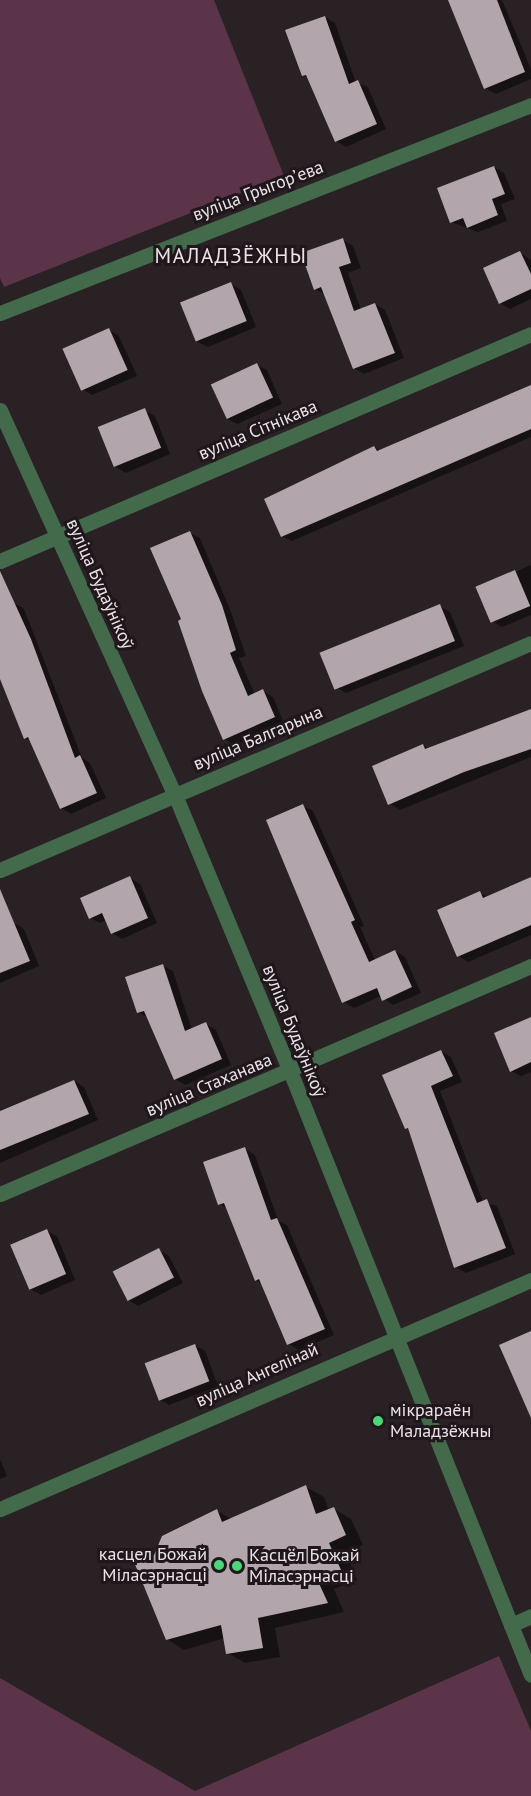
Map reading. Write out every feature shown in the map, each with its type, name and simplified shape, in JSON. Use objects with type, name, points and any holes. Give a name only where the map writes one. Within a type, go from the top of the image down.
[{"type":"street","name":"вуліца Грыгорʼева","points":[[0,313],[531,105]]},
{"type":"street","name":"вуліца Сітнікава","points":[[0,561],[531,334]]},
{"type":"street","name":"вуліца Будаўнікоў","points":[[0,410],[175,795],[290,1071],[394,1337],[531,1675]]},
{"type":"street","name":"вуліца Балгарына","points":[[0,870],[531,643]]},
{"type":"street","name":"вуліца Стаханава","points":[[0,1194],[531,966]]},
{"type":"street","name":"вуліца Ангелінай","points":[[0,1509],[394,1337],[531,1280]]},
{"type":"street","points":[[511,1625],[531,1616]]},
{"type":"shaded area","points":[[0,0],[214,0],[284,176],[4,287],[0,278]]},
{"type":"shaded area","points":[[499,1656],[531,1731],[531,1796],[0,1796],[0,1678],[195,1791]]},
{"type":"building","points":[[448,0],[497,0],[525,72],[484,89]]},
{"type":"building","points":[[325,16],[349,84],[358,80],[377,124],[335,142],[306,75],[302,76],[285,30]]},
{"type":"building","points":[[494,166],[505,194],[492,199],[498,215],[467,228],[463,218],[450,223],[437,188]]},
{"type":"building","points":[[343,238],[351,263],[339,267],[354,311],[375,303],[395,353],[353,369],[321,287],[314,290],[301,253]]},
{"type":"building","points":[[520,251],[531,274],[531,289],[499,304],[483,268]]},
{"type":"building","points":[[231,282],[247,321],[196,342],[180,303]]},
{"type":"building","points":[[109,328],[128,370],[81,391],[62,349]]},
{"type":"building","points":[[257,363],[273,397],[227,419],[211,385]]},
{"type":"building","points":[[531,385],[531,429],[281,537],[264,499],[374,446],[377,451]]},
{"type":"building","points":[[145,408],[161,448],[114,467],[98,427]]},
{"type":"building","points":[[190,531],[222,605],[236,650],[230,653],[248,696],[263,689],[275,717],[223,740],[202,691],[178,621],[181,619],[150,548]]},
{"type":"building","points":[[515,570],[530,606],[491,623],[475,587]]},
{"type":"building","points":[[0,571],[31,639],[75,758],[80,755],[97,793],[60,809],[28,737],[24,739],[0,679]]},
{"type":"building","points":[[440,604],[455,641],[334,690],[319,653]]},
{"type":"building","points":[[531,709],[531,749],[464,772],[388,805],[372,766],[423,744],[425,749]]},
{"type":"building","points":[[303,804],[355,920],[351,922],[369,962],[395,950],[412,987],[382,1001],[377,988],[342,1003],[266,820]]},
{"type":"building","points":[[130,876],[148,918],[111,934],[102,913],[89,919],[80,898]]},
{"type":"building","points":[[531,877],[531,925],[457,957],[437,910],[480,891],[483,898]]},
{"type":"building","points":[[0,889],[30,961],[0,973]]},
{"type":"building","points":[[163,964],[185,1031],[206,1022],[222,1059],[174,1080],[144,1011],[137,1013],[125,977]]},
{"type":"building","points":[[531,1017],[531,1062],[510,1072],[494,1033]]},
{"type":"building","points":[[441,1050],[453,1076],[431,1086],[477,1203],[487,1199],[506,1248],[454,1268],[408,1128],[405,1129],[382,1075]]},
{"type":"building","points":[[74,1080],[89,1114],[0,1150],[0,1111]]},
{"type":"building","points":[[245,1147],[271,1220],[277,1218],[325,1329],[287,1345],[259,1279],[255,1281],[224,1203],[218,1205],[203,1162]]},
{"type":"building","points":[[47,1229],[66,1274],[29,1290],[10,1245]]},
{"type":"building","points":[[159,1248],[174,1277],[128,1301],[113,1272]]},
{"type":"building","points":[[531,1331],[531,1418],[499,1345]]},
{"type":"building","points":[[195,1344],[209,1381],[159,1401],[145,1363]]},
{"type":"building","name":"Касцёл Божай Міласэрнасці","points":[[306,1485],[316,1514],[334,1507],[346,1535],[329,1543],[341,1570],[317,1579],[328,1603],[258,1618],[263,1648],[226,1654],[221,1625],[166,1640],[134,1562],[154,1555],[162,1536],[217,1509],[222,1522]]},
{"type":"place","name":"мікрараён Маладзёжны","points":[[378,1421]]},
{"type":"place","name":"касцел Божай Міласэрнасці","points":[[219,1565]]},
{"type":"place","name":"Касцёл Божай Міласэрнасці","points":[[237,1566]]},
{"type":"district","name":"МАЛАДЗЁЖНЫ","points":[[231,256]]}]
